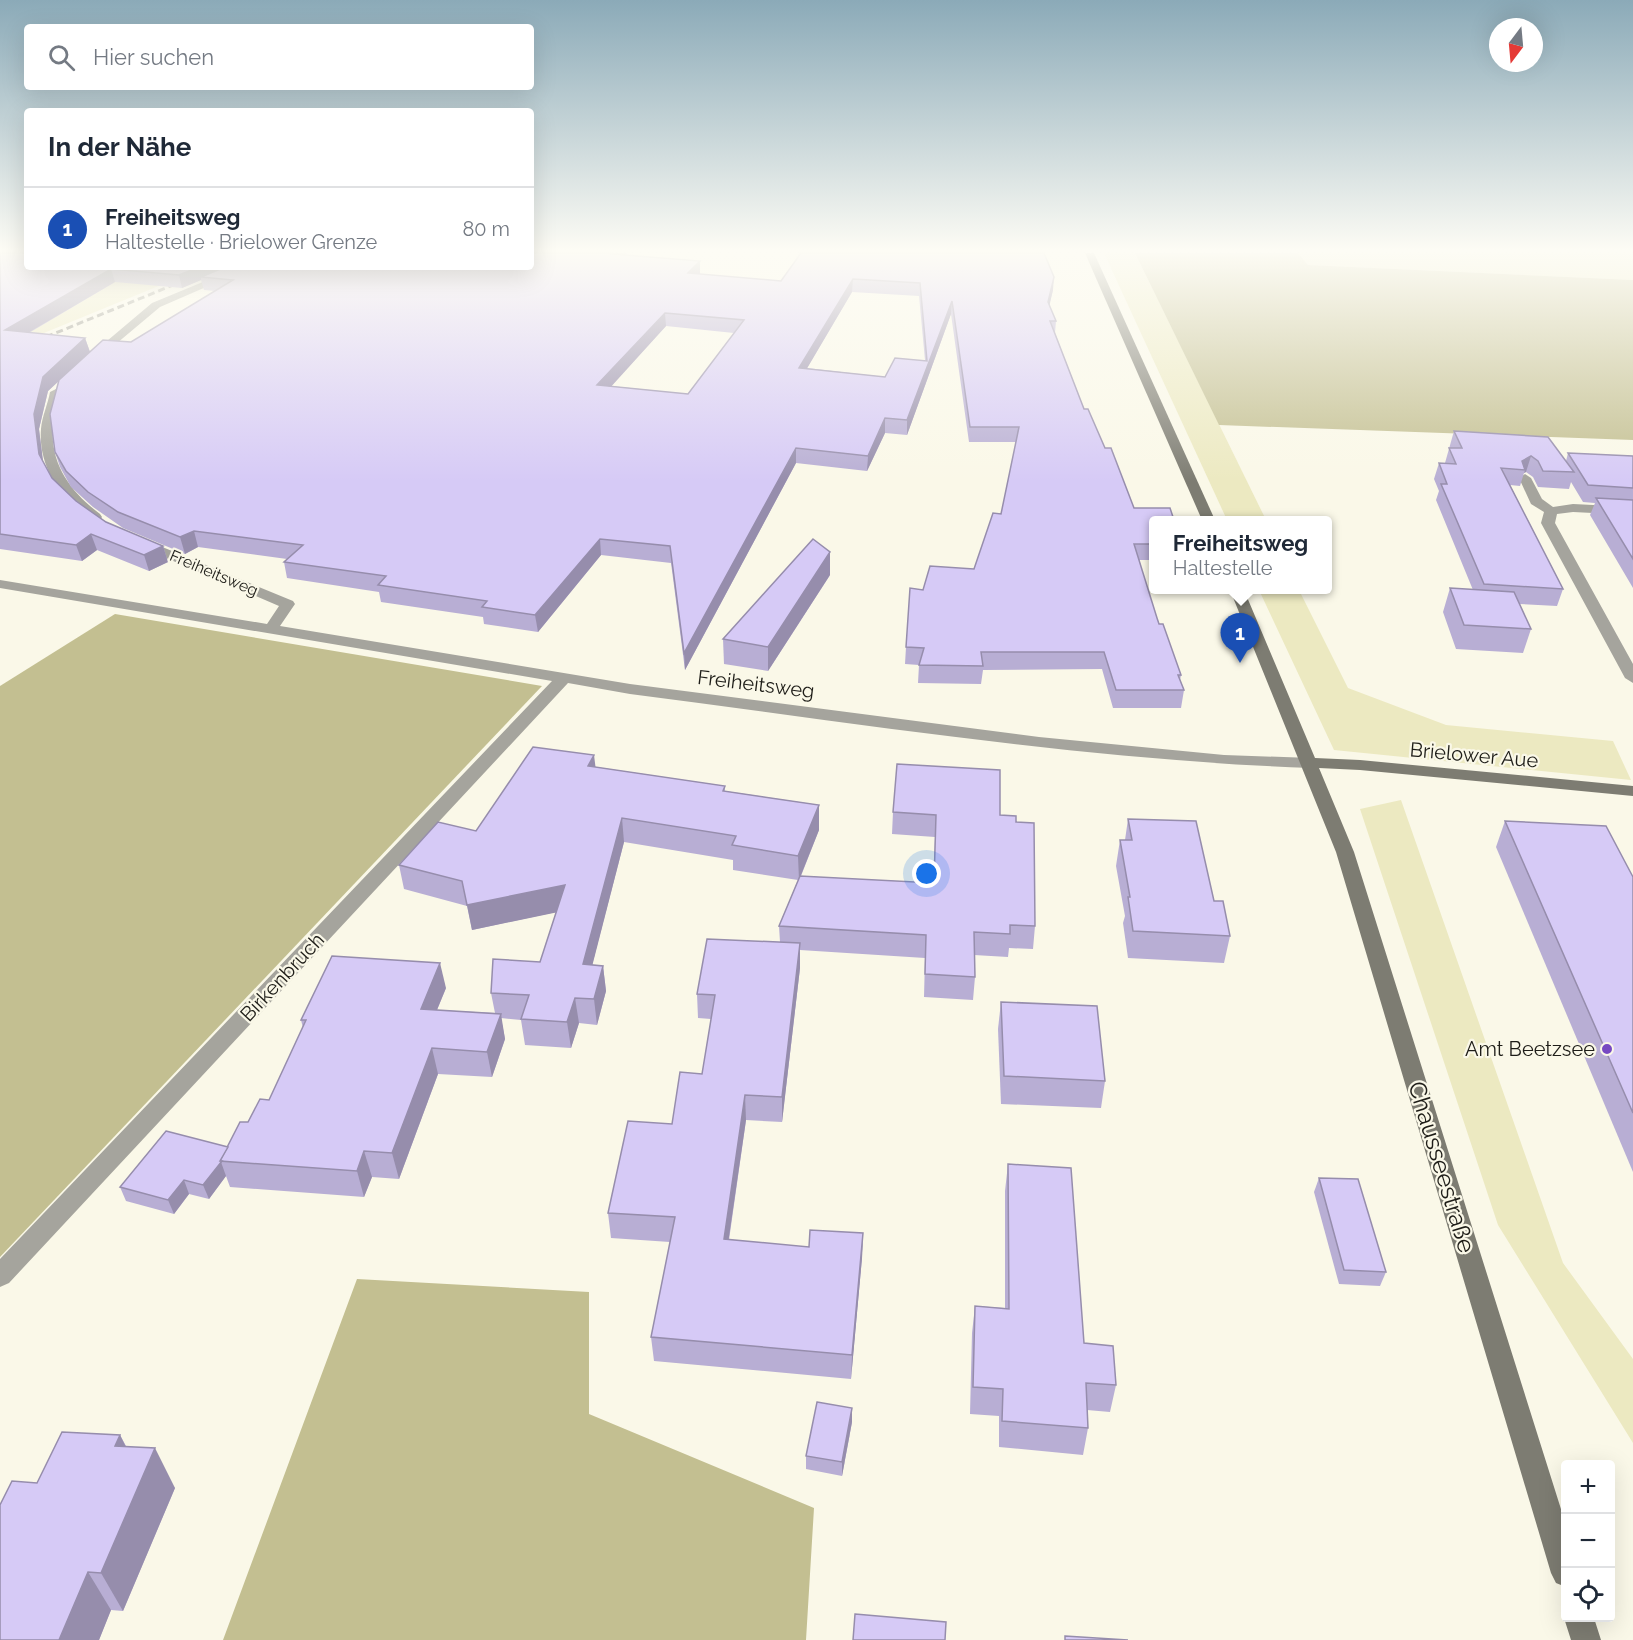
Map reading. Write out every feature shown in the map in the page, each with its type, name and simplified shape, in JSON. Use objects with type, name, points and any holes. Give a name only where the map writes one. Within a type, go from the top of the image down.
[{"type":"main road","points":[[1123,330],[1207,516]]},
{"type":"main road","name":"Chausseestraße","points":[[1239,594],[1311,763],[1345,852],[1564,1568]]},
{"type":"main road","name":"Brielower Aue","points":[[1311,763],[1360,765],[1633,791]]},
{"type":"main road","points":[[1581,1622],[1586,1640]]},
{"type":"street","points":[[85,365],[127,330]]},
{"type":"street","points":[[63,385],[56,392],[47,429],[52,468],[64,489],[87,512],[102,522]]},
{"type":"street","points":[[1525,478],[1536,501],[1551,511],[1573,508],[1633,511]]},
{"type":"street","points":[[1551,511],[1548,523],[1633,678]]},
{"type":"street","name":"Freiheitsweg","points":[[128,537],[288,604],[271,629]]},
{"type":"street","name":"Freiheitsweg","points":[[0,584],[564,680],[1040,741],[1224,760],[1311,763]]},
{"type":"street","name":"Birkenbruch","points":[[0,1276],[564,680]]},
{"type":"shaded area","points":[[7,330],[52,330],[0,351]]},
{"type":"shaded area","points":[[1139,330],[1173,330],[1264,516],[1225,516]]},
{"type":"shaded area","points":[[1172,330],[1633,330],[1633,440],[1219,425]]},
{"type":"shaded area","points":[[1261,594],[1301,594],[1348,688],[1446,725],[1613,741],[1631,780],[1334,750]]},
{"type":"shaded area","points":[[115,614],[542,686],[0,1257],[0,686]]},
{"type":"shaded area","points":[[1401,800],[1563,1263],[1633,1359],[1633,1443],[1498,1225],[1360,809]]},
{"type":"shaded area","points":[[357,1279],[589,1292],[589,1414],[814,1508],[806,1640],[223,1640]]},
{"type":"building","points":[[0,330],[85,338],[43,377],[34,414],[39,454],[52,478],[76,501],[106,522],[163,546],[144,555],[91,534],[76,545],[0,534]]},
{"type":"building","points":[[152,330],[649,330],[597,385],[688,394],[737,330],[822,330],[799,368],[885,377],[895,358],[927,361],[924,330],[941,330],[907,420],[885,418],[868,456],[796,448],[684,653],[670,546],[600,539],[535,615],[482,607],[487,601],[378,585],[386,576],[284,562],[303,545],[194,531],[180,537],[118,512],[88,492],[66,471],[55,452],[50,414],[59,380],[103,340],[131,342]]},
{"type":"building","points":[[956,330],[1053,330],[1084,409],[1088,409],[1105,448],[1111,448],[1134,508],[1170,508],[1173,516],[1149,516],[1149,544],[1134,544],[1159,624],[1163,624],[1184,690],[1116,690],[1104,652],[981,652],[983,666],[919,665],[924,648],[906,647],[910,588],[923,590],[930,566],[974,569],[993,513],[1001,514],[1019,427],[970,427]]},
{"type":"building","points":[[1454,431],[1548,437],[1574,472],[1543,471],[1538,461],[1531,456],[1522,461],[1525,470],[1501,468],[1563,589],[1484,584],[1441,484],[1447,484],[1439,463],[1456,464],[1449,448],[1462,448]]},
{"type":"building","points":[[1568,453],[1633,456],[1633,488],[1588,485]]},
{"type":"building","points":[[1596,498],[1633,500],[1633,559]]},
{"type":"building","points":[[813,539],[830,552],[768,647],[723,639]]},
{"type":"building","points":[[1450,588],[1514,592],[1531,629],[1464,625]]},
{"type":"building","points":[[533,747],[594,755],[588,766],[725,786],[723,791],[819,805],[798,856],[732,845],[736,836],[622,818],[583,964],[603,966],[594,999],[575,998],[567,1022],[521,1019],[529,995],[491,993],[493,959],[540,962],[565,885],[467,905],[462,881],[399,865],[438,822],[476,831]]},
{"type":"building","points":[[897,764],[1000,770],[1000,815],[1016,816],[1016,822],[1034,823],[1035,926],[1010,925],[1010,934],[974,932],[975,977],[925,974],[926,935],[779,926],[800,876],[934,883],[936,815],[893,812]]},
{"type":"building","points":[[1128,819],[1196,821],[1214,901],[1223,901],[1230,936],[1133,931],[1128,897],[1130,897],[1120,840],[1132,840]]},
{"type":"building","name":"Amt Beetzsee","points":[[1505,821],[1606,826],[1633,877],[1633,1113]]},
{"type":"building","points":[[707,939],[800,943],[782,1097],[745,1095],[724,1239],[809,1247],[810,1230],[863,1233],[852,1355],[651,1337],[675,1217],[608,1213],[628,1121],[672,1124],[680,1072],[702,1074],[715,995],[697,994]]},
{"type":"building","points":[[332,956],[440,963],[421,1009],[501,1014],[487,1052],[432,1048],[392,1153],[364,1151],[357,1171],[220,1161],[240,1122],[248,1122],[260,1099],[269,1100],[306,1020],[301,1020]]},
{"type":"building","points":[[1001,1002],[1097,1006],[1105,1081],[1004,1076]]},
{"type":"building","points":[[166,1131],[228,1147],[220,1161],[222,1161],[203,1185],[184,1180],[168,1200],[120,1187]]},
{"type":"building","points":[[1008,1164],[1071,1168],[1084,1343],[1113,1346],[1116,1385],[1086,1383],[1088,1428],[1002,1421],[1003,1389],[973,1387],[975,1306],[1009,1309]]},
{"type":"building","points":[[1319,1178],[1358,1179],[1386,1272],[1344,1270]]},
{"type":"building","points":[[817,1402],[852,1408],[842,1462],[806,1456]]},
{"type":"building","points":[[62,1432],[120,1435],[115,1446],[155,1448],[101,1573],[88,1572],[59,1640],[0,1640],[0,1505],[12,1481],[37,1483]]},
{"type":"building","points":[[855,1614],[946,1622],[945,1640],[853,1640]]},
{"type":"building","points":[[1065,1636],[1128,1640],[1065,1640]]},
{"type":"railway","points":[[36,341],[64,330]]},
{"type":"place","name":"Freiheitsweg","points":[[1240,663]]},
{"type":"place","name":"Amt Beetzsee","points":[[1607,1049]]}]
